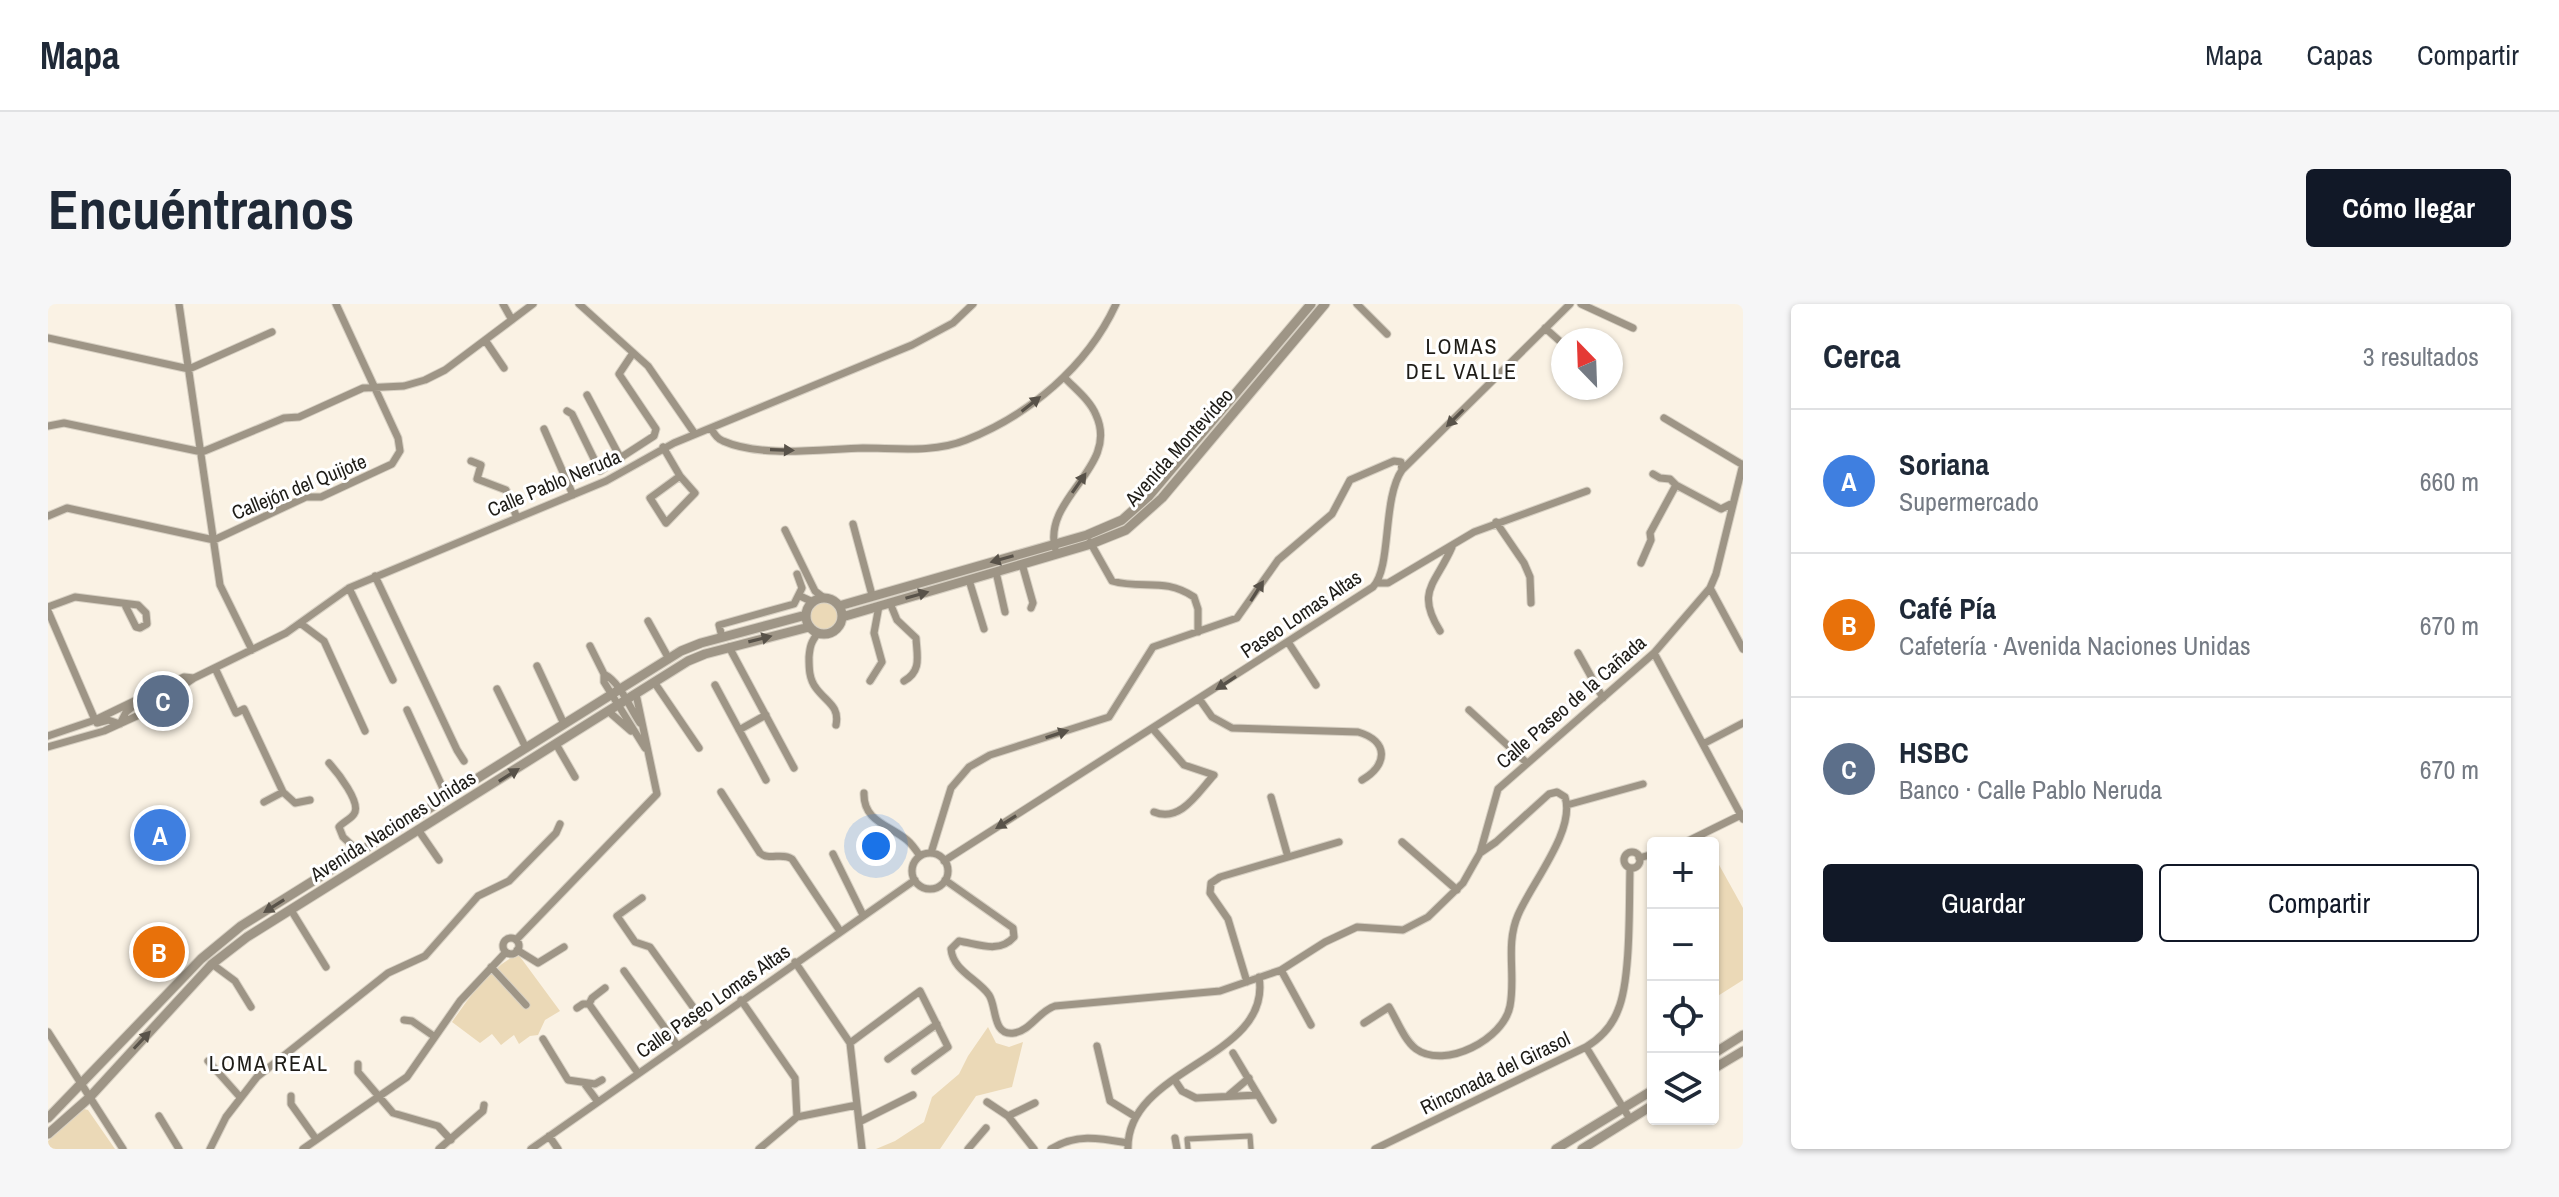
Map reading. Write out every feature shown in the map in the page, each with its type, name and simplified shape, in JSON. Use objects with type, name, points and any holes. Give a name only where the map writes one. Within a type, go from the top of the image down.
[{"type":"street","points":[[179,304],[220,585],[252,650]]},
{"type":"street","name":"Callejón del Quijote","points":[[48,516],[67,508],[214,540],[306,497],[321,497],[392,464],[397,458],[400,444],[336,304]]},
{"type":"street","points":[[503,304],[512,320]]},
{"type":"street","points":[[48,426],[64,423],[202,452],[374,386],[404,386],[425,380],[445,370],[533,304]]},
{"type":"street","points":[[579,304],[648,366],[695,434]]},
{"type":"street","name":"Calle Pablo Neruda","points":[[48,747],[82,739],[152,708],[194,678],[300,623],[349,588],[622,474],[663,447],[912,345],[953,323],[973,304]]},
{"type":"street","points":[[711,428],[719,439],[726,442],[769,449],[902,449],[950,445],[1018,414],[1064,377],[1097,338],[1116,304]]},
{"type":"street","name":"Avenida Montevideo","points":[[1224,417],[1311,304]]},
{"type":"street","name":"Avenida Montevideo","points":[[839,606],[1089,539],[1122,520],[1158,494],[1325,304]]},
{"type":"street","points":[[1357,304],[1387,334]]},
{"type":"street","name":"Paseo Lomas Altas","points":[[944,861],[1200,700],[1376,583],[1381,573],[1395,484],[1402,470],[1570,304]]},
{"type":"street","points":[[1581,304],[1633,328]]},
{"type":"street","points":[[1545,328],[1551,333]]},
{"type":"street","points":[[48,338],[189,369],[272,332]]},
{"type":"street","points":[[485,340],[504,368]]},
{"type":"street","points":[[567,411],[572,414],[597,468],[604,470],[656,433],[619,374],[633,353]]},
{"type":"street","points":[[1056,549],[1053,532],[1057,517],[1093,463],[1100,442],[1096,414],[1064,377]]},
{"type":"street","points":[[587,395],[621,459]]},
{"type":"street","points":[[1664,418],[1742,470]]},
{"type":"street","points":[[544,429],[573,495]]},
{"type":"street","points":[[663,447],[680,476],[695,493],[666,523],[650,498],[680,476]]},
{"type":"street","points":[[471,461],[481,465],[477,479],[506,490],[517,518]]},
{"type":"street","points":[[931,853],[951,788],[969,767],[990,755],[1106,719],[1153,647],[1237,618],[1278,560],[1332,514],[1353,477],[1394,461],[1401,462],[1402,470]]},
{"type":"street","name":"Calle Paseo de la Cañada","points":[[945,880],[1013,928],[1014,937],[1008,943],[984,947],[959,941],[951,949],[954,961],[989,995],[997,1022],[1008,1033],[1021,1031],[1044,1010],[1055,1006],[1206,993],[1281,970],[1325,942],[1357,927],[1403,930],[1414,925],[1428,917],[1457,890],[1480,853],[1498,789],[1654,653],[1710,588],[1742,470]]},
{"type":"street","points":[[1653,474],[1670,479],[1721,509],[1733,503]]},
{"type":"street","points":[[1641,563],[1651,540],[1650,533],[1676,485]]},
{"type":"street","points":[[1376,583],[1388,583],[1496,522],[1587,491]]},
{"type":"street","points":[[1496,522],[1524,563],[1530,577],[1531,603]]},
{"type":"street","points":[[853,524],[872,595]]},
{"type":"street","points":[[785,530],[818,600]]},
{"type":"street","points":[[1089,539],[1112,581],[1131,586],[1161,583],[1194,597],[1198,609],[1198,632]]},
{"type":"street","points":[[1440,631],[1428,612],[1427,599],[1453,545]]},
{"type":"street","name":"Avenida Montevideo","points":[[842,617],[1022,564],[1056,549]]},
{"type":"street","points":[[1022,564],[1033,603],[1031,608]]},
{"type":"street","points":[[996,572],[1005,612]]},
{"type":"street","points":[[722,637],[719,625],[794,604],[802,588],[797,574]]},
{"type":"street","points":[[375,576],[464,761]]},
{"type":"street","points":[[969,580],[984,629]]},
{"type":"street","points":[[349,588],[393,680]]},
{"type":"street","points":[[1710,588],[1743,649]]},
{"type":"street","points":[[800,596],[832,600],[839,606],[842,617],[834,631],[813,630]]},
{"type":"street","points":[[95,720],[48,609],[75,597],[125,605]]},
{"type":"street","points":[[818,600],[806,615],[813,630],[810,643],[811,679],[836,709],[836,725]]},
{"type":"street","points":[[890,603],[897,620],[916,638],[917,668],[913,676],[904,681]]},
{"type":"street","points":[[870,681],[882,662],[874,633],[879,606]]},
{"type":"street","name":"Avenida Naciones Unidas","points":[[48,1118],[201,959],[241,926],[691,646],[806,615]]},
{"type":"street","points":[[648,621],[669,659]]},
{"type":"street","points":[[300,623],[324,641],[365,731]]},
{"type":"street","name":"Avenida Naciones Unidas","points":[[48,1134],[89,1098],[212,964],[247,937],[697,656],[813,630]]},
{"type":"street","points":[[1288,642],[1316,685]]},
{"type":"street","points":[[590,646],[604,674],[611,678],[617,706],[648,753]]},
{"type":"street","points":[[729,647],[794,768]]},
{"type":"street","points":[[1578,653],[1603,698]]},
{"type":"street","points":[[1654,653],[1742,816],[1697,837]]},
{"type":"street","points":[[537,666],[564,724]]},
{"type":"street","points":[[215,668],[236,713],[244,709],[283,792],[295,803],[310,800]]},
{"type":"street","name":"Calle Pablo Neruda","points":[[48,736],[95,720],[184,677],[194,678]]},
{"type":"street","points":[[654,682],[699,748]]},
{"type":"street","points":[[715,685],[766,780]]},
{"type":"street","points":[[497,689],[526,748]]},
{"type":"street","points":[[516,940],[517,950],[513,954],[506,952],[503,946],[506,940],[516,940],[657,794],[636,694]]},
{"type":"street","points":[[68,730],[108,720],[120,724],[126,712],[145,695]]},
{"type":"street","points":[[1200,700],[1212,717],[1232,728],[1367,734],[1380,746],[1381,754],[1377,769],[1362,780]]},
{"type":"street","points":[[617,706],[643,728]]},
{"type":"street","points":[[407,710],[447,797]]},
{"type":"street","points":[[1469,710],[1527,763]]},
{"type":"street","points":[[739,730],[766,715]]},
{"type":"street","points":[[1703,744],[1743,723]]},
{"type":"street","points":[[1153,729],[1184,765],[1214,775],[1180,811],[1167,816],[1154,812]]},
{"type":"street","points":[[556,744],[575,777]]},
{"type":"street","points":[[329,763],[343,780],[356,806],[354,815],[339,827],[359,852]]},
{"type":"street","points":[[1567,805],[1643,784]]},
{"type":"street","points":[[264,802],[283,792]]},
{"type":"street","points":[[721,792],[763,856],[787,856],[792,859],[840,931]]},
{"type":"street","points":[[864,793],[866,808],[872,816],[909,841],[920,856]]},
{"type":"street","points":[[1364,1023],[1389,1007],[1412,1045],[1427,1055],[1438,1057],[1456,1054],[1477,1045],[1490,1036],[1510,1009],[1510,943],[1513,927],[1559,839],[1567,805],[1561,793],[1549,794],[1480,853]]},
{"type":"street","points":[[1271,797],[1288,857]]},
{"type":"street","points":[[210,1149],[223,1121],[261,1074],[388,973],[425,956],[478,896],[509,881],[556,833],[560,824]]},
{"type":"street","points":[[419,831],[439,860]]},
{"type":"street","points":[[1247,982],[1228,919],[1209,888],[1214,879],[1339,842]]},
{"type":"street","points":[[1402,842],[1457,890]]},
{"type":"street","points":[[1632,852],[1639,858],[1639,863],[1630,869],[1623,862],[1624,857],[1632,852]]},
{"type":"street","points":[[931,853],[944,861],[947,870],[945,880],[930,888],[915,880],[912,870],[920,856],[931,853]]},
{"type":"street","points":[[833,854],[863,915]]},
{"type":"street","points":[[1639,858],[1647,856]]},
{"type":"street","name":"Rinconada del Girasol","points":[[1375,1149],[1586,1047],[1612,1023],[1622,997],[1630,869]]},
{"type":"street","name":"Calle Paseo Lomas Altas","points":[[531,1149],[915,880]]},
{"type":"street","points":[[642,898],[617,916],[635,942],[650,947],[706,1025]]},
{"type":"street","points":[[291,910],[326,967]]},
{"type":"street","points":[[241,926],[247,937]]},
{"type":"street","points":[[517,950],[538,963],[564,947]]},
{"type":"street","points":[[303,1149],[407,1077],[460,1001],[506,952]]},
{"type":"street","points":[[795,962],[850,1043],[862,1149]]},
{"type":"street","points":[[212,964],[235,981],[251,1007]]},
{"type":"street","points":[[491,967],[526,1005]]},
{"type":"street","points":[[1281,970],[1311,1025]]},
{"type":"street","points":[[624,971],[677,1045]]},
{"type":"street","points":[[1051,1149],[1085,1137],[1128,1146],[1136,1117],[1157,1091],[1234,1037],[1246,1025],[1258,1001],[1259,977]]},
{"type":"street","points":[[577,1008],[589,1004],[605,988]]},
{"type":"street","points":[[850,1043],[920,991],[948,1047],[915,1071]]},
{"type":"street","points":[[741,1000],[795,1078],[797,1117]]},
{"type":"street","points":[[589,1004],[638,1073]]},
{"type":"street","points":[[404,1020],[412,1021],[435,1037]]},
{"type":"street","points":[[888,1059],[937,1024]]},
{"type":"street","points":[[48,1032],[123,1149]]},
{"type":"street","points":[[1715,1053],[1743,1035]]},
{"type":"street","points":[[543,1039],[568,1080],[595,1084],[602,1080]]},
{"type":"street","points":[[1097,1046],[1110,1101],[1136,1117]]},
{"type":"street","points":[[1586,1047],[1630,1119]]},
{"type":"street","points":[[1719,1065],[1743,1051]]},
{"type":"street","points":[[1233,1053],[1273,1120]]},
{"type":"street","points":[[208,1061],[240,1097]]},
{"type":"street","points":[[358,1064],[358,1072],[393,1113],[438,1126],[451,1140]]},
{"type":"street","points":[[1229,1096],[1249,1078]]},
{"type":"street","points":[[1174,1079],[1182,1091],[1196,1098],[1258,1095]]},
{"type":"street","points":[[584,1083],[598,1102]]},
{"type":"street","points":[[1556,1149],[1647,1094]]},
{"type":"street","points":[[859,1122],[913,1095]]},
{"type":"street","points":[[291,1096],[291,1104],[316,1139]]},
{"type":"street","points":[[987,1102],[1008,1116],[1034,1149]]},
{"type":"street","points":[[1008,1116],[1035,1103]]},
{"type":"street","points":[[439,1149],[483,1111],[484,1105]]},
{"type":"street","points":[[759,1149],[797,1117],[857,1105]]},
{"type":"street","points":[[1582,1149],[1647,1109]]},
{"type":"street","points":[[159,1116],[179,1149]]},
{"type":"street","points":[[968,1149],[986,1128]]},
{"type":"street","points":[[549,1136],[558,1149]]},
{"type":"street","points":[[1188,1149],[1187,1139],[1250,1136],[1251,1149]]},
{"type":"street","points":[[1175,1138],[1177,1149]]},
{"type":"shaded area","points":[[824,600],[836,605],[841,617],[836,629],[824,634],[812,629],[807,617],[812,605]]},
{"type":"shaded area","points":[[1719,865],[1743,908],[1743,980],[1719,995]]},
{"type":"shaded area","points":[[518,954],[560,1011],[545,1020],[538,1035],[530,1036],[519,1044],[514,1035],[501,1045],[492,1034],[480,1043],[452,1022],[490,975]]},
{"type":"shaded area","points":[[988,1027],[996,1043],[1009,1047],[1023,1042],[1012,1087],[976,1096],[940,1149],[876,1149],[924,1122],[932,1097],[959,1074]]},
{"type":"shaded area","points":[[84,1109],[88,1110],[115,1149],[48,1149],[48,1141]]},
{"type":"place","name":"HSBC","points":[[163,701]]},
{"type":"place","name":"Soriana","points":[[160,835]]},
{"type":"place","name":"Café Pía","points":[[159,952]]},
{"type":"district","name":"LOMAS DEL VALLE","points":[[1462,358]]},
{"type":"district","name":"LOMA REAL","points":[[269,1063]]}]
